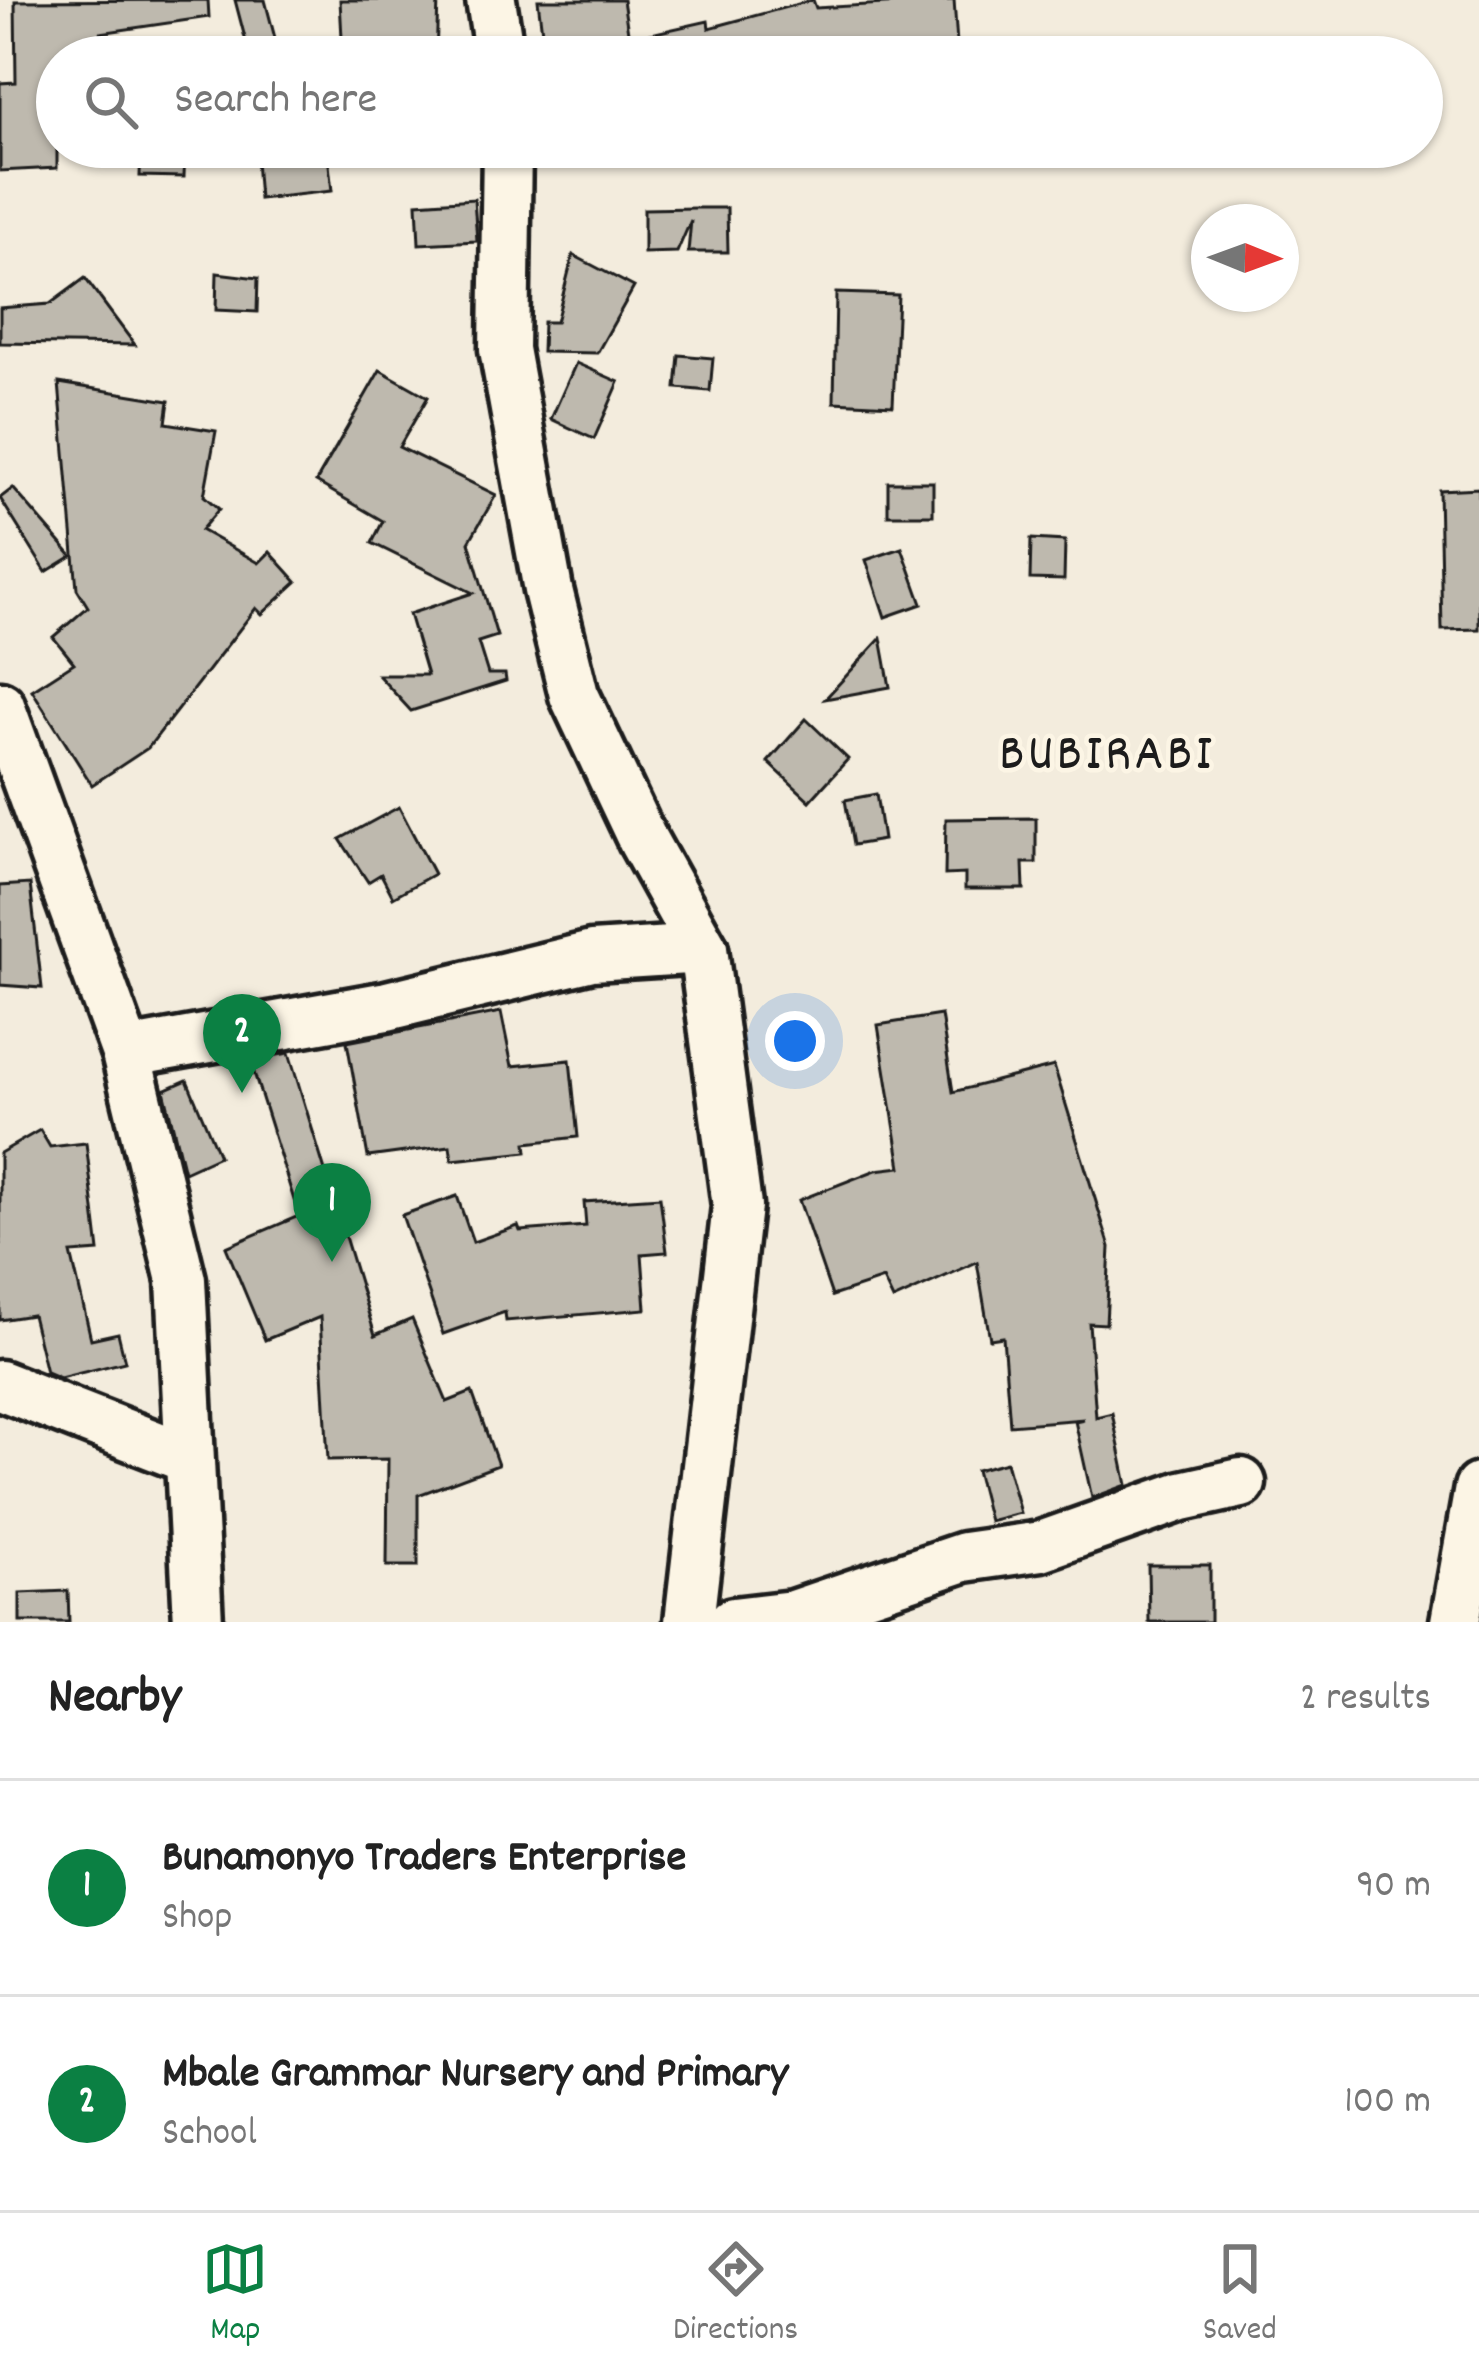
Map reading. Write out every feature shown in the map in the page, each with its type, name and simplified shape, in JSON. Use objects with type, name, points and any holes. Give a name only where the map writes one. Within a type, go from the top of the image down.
[{"type":"street","points":[[491,0],[497,36]]},
{"type":"street","points":[[507,168],[504,349],[548,590],[574,694],[643,841],[703,950],[737,1206],[689,1622]]},
{"type":"street","points":[[0,706],[126,1053],[181,1280],[197,1622]]},
{"type":"street","points":[[126,1053],[387,1006],[592,956],[703,950]]},
{"type":"street","points":[[0,1385],[188,1458]]},
{"type":"street","points":[[733,1622],[793,1615],[964,1558],[1041,1546],[1182,1496],[1241,1483]]},
{"type":"street","points":[[1455,1622],[1479,1488]]},
{"type":"building","points":[[208,0],[209,17],[100,36],[36,36],[36,168],[57,168],[0,171],[0,83],[16,82],[15,1]]},
{"type":"building","points":[[235,0],[265,0],[274,36],[244,36]]},
{"type":"building","points":[[340,0],[438,0],[437,36],[342,36]]},
{"type":"building","points":[[538,0],[623,0],[629,36],[542,36]]},
{"type":"building","points":[[813,0],[816,8],[954,0],[956,36],[642,36],[708,21],[709,28]]},
{"type":"building","points":[[140,168],[184,168],[184,177],[140,176]]},
{"type":"building","points":[[257,168],[329,168],[332,191],[259,199]]},
{"type":"building","points":[[474,199],[477,241],[419,244],[417,203]]},
{"type":"building","points":[[727,208],[728,252],[688,252],[691,220],[677,252],[644,253],[644,209]]},
{"type":"building","points":[[573,255],[634,287],[597,353],[542,352],[543,322],[556,322]]},
{"type":"building","points":[[217,273],[258,278],[257,312],[216,310]]},
{"type":"building","points":[[85,278],[135,345],[0,343],[0,308],[50,304]]},
{"type":"building","points":[[836,293],[898,295],[893,405],[834,402]]},
{"type":"building","points":[[679,355],[713,358],[710,391],[676,388]]},
{"type":"building","points":[[576,363],[619,382],[594,439],[551,419]]},
{"type":"building","points":[[380,370],[428,397],[399,447],[496,495],[469,542],[497,636],[478,642],[488,674],[505,674],[506,681],[411,711],[378,675],[427,675],[409,614],[473,593],[372,543],[383,521],[316,482]]},
{"type":"building","points":[[59,383],[169,401],[166,423],[216,431],[204,496],[219,509],[201,530],[259,563],[270,552],[297,582],[262,614],[256,608],[148,748],[92,785],[32,690],[74,663],[53,637],[88,607],[77,589]]},
{"type":"building","points":[[888,482],[933,482],[933,515],[888,515]]},
{"type":"building","points":[[13,488],[72,556],[46,572],[0,498]]},
{"type":"building","points":[[1479,488],[1479,629],[1442,630],[1439,490]]},
{"type":"building","points":[[1031,539],[1065,541],[1064,580],[1030,579]]},
{"type":"building","points":[[902,548],[922,604],[885,617],[866,560]]},
{"type":"building","points":[[881,638],[890,687],[825,699]]},
{"type":"building","points":[[806,719],[848,759],[810,801],[768,762]]},
{"type":"building","points":[[876,794],[883,840],[853,845],[845,800]]},
{"type":"building","points":[[399,807],[434,874],[393,897],[381,874],[368,882],[340,839]]},
{"type":"building","points":[[1036,818],[1036,863],[1023,863],[1024,889],[965,889],[965,874],[945,875],[946,819]]},
{"type":"building","points":[[30,884],[42,988],[0,985],[0,886]]},
{"type":"building","points":[[501,1012],[512,1066],[570,1060],[578,1137],[526,1143],[527,1152],[452,1160],[450,1146],[368,1157],[347,1042]]},
{"type":"building","points":[[941,1015],[953,1092],[1054,1066],[1110,1247],[1106,1324],[1089,1323],[1096,1417],[1112,1413],[1127,1485],[1092,1498],[1075,1421],[1084,1419],[1010,1425],[1003,1337],[990,1339],[977,1262],[893,1300],[883,1279],[832,1296],[799,1200],[876,1170],[901,1167],[878,1025]]},
{"type":"building","points":[[289,1053],[375,1335],[412,1319],[447,1402],[472,1392],[498,1465],[418,1495],[418,1566],[387,1566],[388,1459],[328,1460],[320,1317],[265,1340],[226,1247],[299,1216],[250,1060]]},
{"type":"building","points":[[187,1080],[219,1156],[184,1172],[164,1090]]},
{"type":"building","points":[[40,1130],[50,1147],[86,1143],[99,1251],[71,1253],[91,1339],[118,1333],[125,1362],[60,1378],[46,1372],[32,1315],[0,1320],[0,1153]]},
{"type":"building","points":[[457,1196],[473,1242],[518,1226],[520,1231],[586,1226],[584,1202],[660,1197],[667,1252],[642,1254],[646,1309],[506,1321],[505,1312],[443,1334],[402,1215]]},
{"type":"building","points":[[1006,1462],[1020,1513],[989,1521],[976,1470]]},
{"type":"building","points":[[1148,1565],[1210,1565],[1210,1622],[1149,1622]]},
{"type":"building","points":[[68,1591],[69,1622],[20,1622],[20,1593]]},
{"type":"place","name":"Mbale Grammar Nursery and Primary","points":[[242,1093]]},
{"type":"place","name":"Bunamonyo Traders Enterprise","points":[[332,1262]]},
{"type":"district","name":"BUBIRABI","points":[[1107,749]]}]
